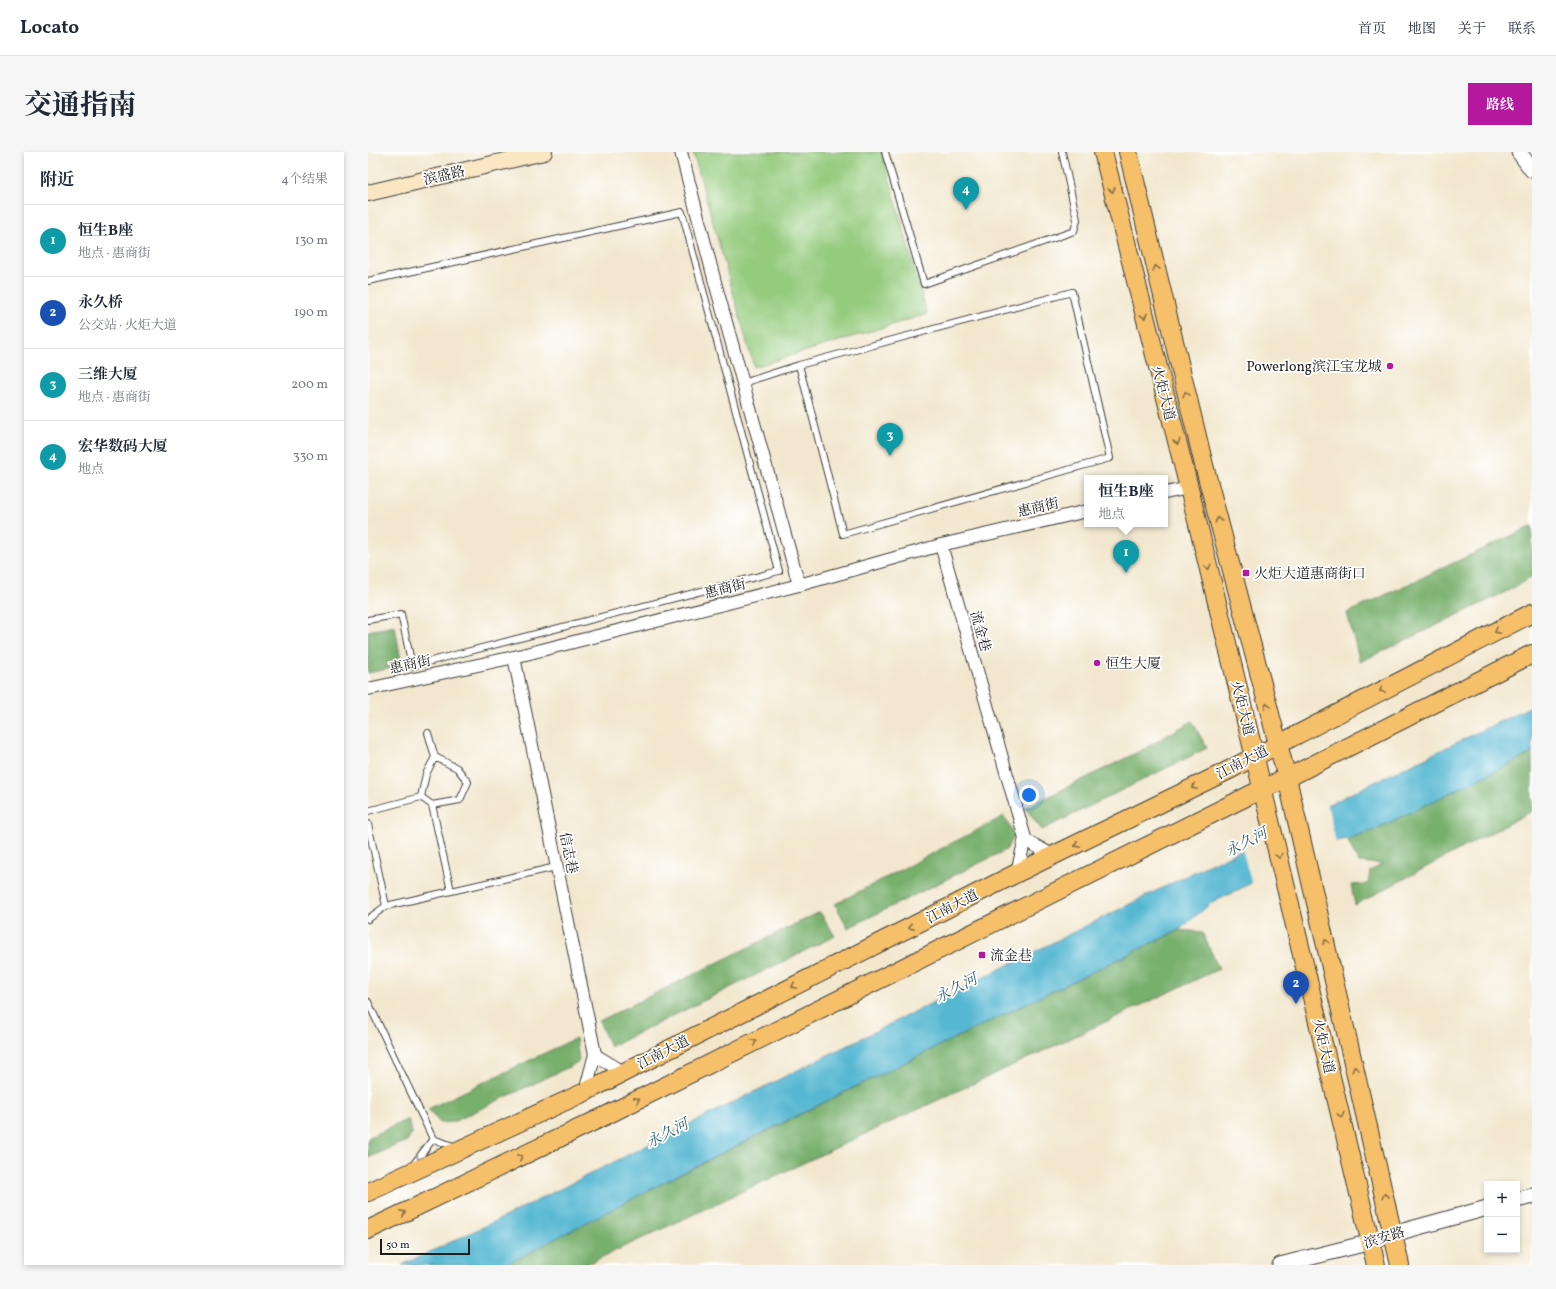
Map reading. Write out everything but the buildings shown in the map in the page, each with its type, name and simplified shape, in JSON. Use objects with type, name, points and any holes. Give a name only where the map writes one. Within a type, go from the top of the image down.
[{"type":"main road","name":"滨盛路","points":[[368,185],[511,152]]},
{"type":"main road","name":"滨盛路","points":[[368,193],[544,152]]},
{"type":"main road","name":"火炬大道","points":[[1102,152],[1189,488],[1255,756],[1376,1265]]},
{"type":"main road","name":"火炬大道","points":[[1128,152],[1204,465],[1287,778],[1400,1265]]},
{"type":"main road","name":"江南大道","points":[[368,1192],[585,1092],[1017,873],[1255,756],[1532,613]]},
{"type":"main road","points":[[368,1230],[607,1116],[1262,789],[1287,778],[1532,654]]},
{"type":"street","points":[[681,152],[799,585]]},
{"type":"street","points":[[1519,152],[1532,170]]},
{"type":"street","points":[[1168,492],[1189,488]]},
{"type":"street","name":"惠商街","points":[[368,689],[514,657],[799,585],[941,545],[1084,512]]},
{"type":"street","name":"流金巷","points":[[941,545],[1025,840],[1017,873]]},
{"type":"street","name":"信志巷","points":[[514,657],[595,1055],[585,1092]]},
{"type":"street","points":[[1025,840],[1054,856]]},
{"type":"street","points":[[595,1055],[623,1072]]},
{"type":"street","points":[[1520,1199],[1532,1196]]},
{"type":"street","name":"滨安路","points":[[1280,1265],[1371,1242],[1393,1234],[1484,1209]]},
{"type":"lane","points":[[886,152],[924,284],[1074,231],[1077,220],[1062,152]]},
{"type":"lane","points":[[368,281],[682,212],[779,571],[412,666],[401,614],[368,620]]},
{"type":"lane","points":[[743,383],[799,365],[1072,292],[1110,458],[843,534],[799,365]]},
{"type":"lane","points":[[421,797],[426,774],[435,757],[428,733]]},
{"type":"lane","points":[[432,805],[460,800],[468,782],[457,768],[435,757]]},
{"type":"lane","points":[[421,797],[432,805],[451,891]]},
{"type":"lane","points":[[368,811],[421,797]]},
{"type":"lane","points":[[368,824],[386,906]]},
{"type":"lane","points":[[368,919],[386,906],[556,867]]},
{"type":"lane","points":[[368,1002],[433,1139],[462,1149]]},
{"type":"lane","points":[[406,1174],[433,1139]]},
{"type":"green space","points":[[693,152],[882,152],[927,314],[754,367]]},
{"type":"green space","points":[[1532,526],[1532,577],[1518,586],[1360,662],[1347,613]]},
{"type":"green space","points":[[395,626],[402,666],[368,673],[368,631]]},
{"type":"green space","points":[[1192,721],[1207,748],[1042,830],[1025,808],[1142,750]]},
{"type":"green space","points":[[1532,753],[1532,811],[1355,905],[1351,885],[1368,884],[1370,871],[1383,864],[1358,862],[1347,839],[1374,830]]},
{"type":"green space","points":[[1004,816],[1015,835],[1006,850],[848,928],[835,904]]},
{"type":"green space","points":[[820,912],[835,936],[610,1047],[599,1021]]},
{"type":"green space","points":[[1179,930],[1202,932],[1219,969],[585,1265],[504,1265],[601,1214],[895,1067]]},
{"type":"green space","points":[[576,1038],[579,1061],[571,1066],[453,1122],[440,1123],[428,1109]]},
{"type":"green space","points":[[408,1119],[412,1134],[407,1141],[368,1158],[368,1138]]},
{"type":"water","points":[[1532,706],[1532,753],[1374,830],[1347,839],[1321,844],[1263,877],[1210,904],[1179,930],[760,1134],[511,1262],[504,1265],[402,1265],[502,1218],[1206,866],[1252,846],[1315,811]]},
{"type":"pier","points":[[1327,803],[1336,843],[1322,846],[1252,885],[1242,848]]},
{"type":"place","name":"宏华数码大厦","points":[[966,210]]},
{"type":"place","name":"Powerlong滨江宝龙城","points":[[1390,366]]},
{"type":"place","name":"三维大厦","points":[[890,456]]},
{"type":"place","name":"恒生B座","points":[[1126,573]]},
{"type":"place","name":"火炬大道惠商街口","points":[[1246,573]]},
{"type":"place","name":"恒生大厦","points":[[1097,663]]},
{"type":"place","name":"流金巷","points":[[982,955]]},
{"type":"place","name":"永久桥","points":[[1296,1004]]},
{"type":"water label","name":"永久河","points":[[1246,842]]},
{"type":"water label","name":"永久河","points":[[956,988]]},
{"type":"water label","name":"永久河","points":[[667,1133]]}]
